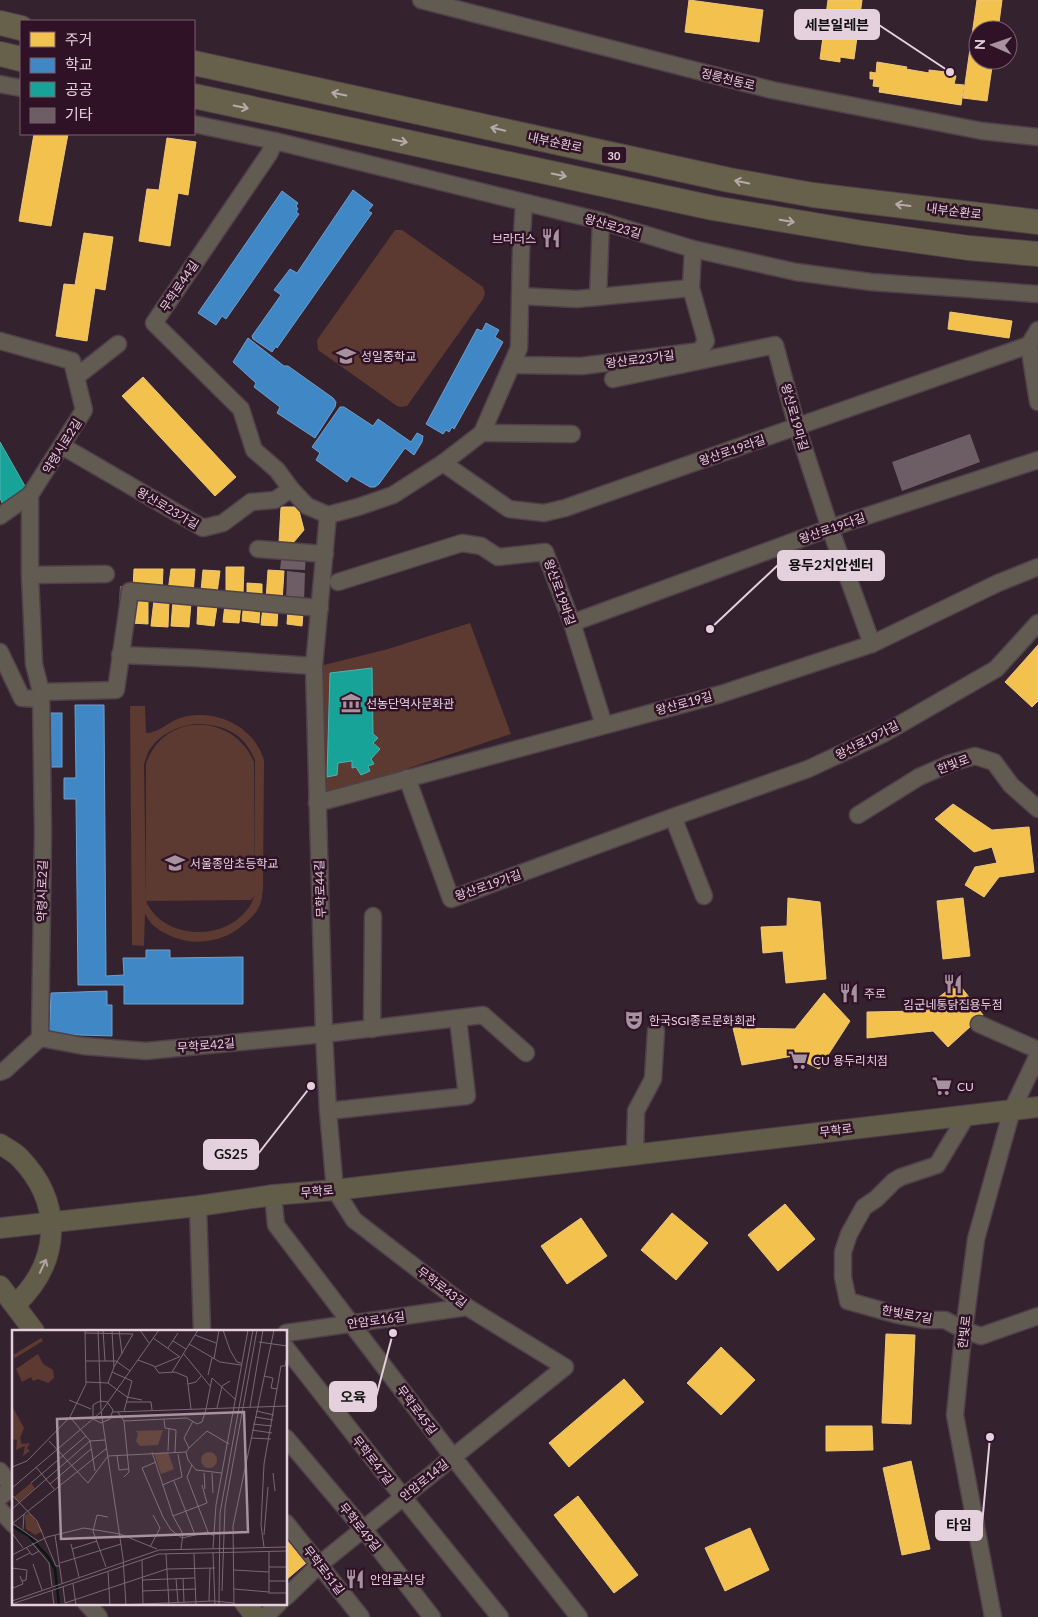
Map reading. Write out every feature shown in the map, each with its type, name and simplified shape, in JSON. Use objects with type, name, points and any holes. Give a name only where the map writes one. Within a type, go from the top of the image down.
[{"type":"highway","points":[[0,24],[20,28]]},
{"type":"highway","points":[[0,54],[20,59]]},
{"type":"highway","name":"내부순환로","points":[[195,63],[748,183],[813,195],[1038,222]]},
{"type":"highway","points":[[195,96],[713,208],[862,234],[969,248],[1038,254]]},
{"type":"main road","name":"무학로","points":[[0,1228],[1038,1107]]},
{"type":"main road","points":[[0,1144],[18,1156],[41,1186],[52,1222],[48,1257],[35,1284],[7,1305]]},
{"type":"main road","points":[[0,1286],[7,1305],[33,1329]]},
{"type":"main road","points":[[246,1604],[256,1617]]},
{"type":"street","name":"정릉천동로","points":[[421,0],[772,90],[982,131],[1038,137]]},
{"type":"street","points":[[0,84],[20,88]]},
{"type":"street","name":"왕산로23길","points":[[195,124],[275,141],[601,221],[693,249],[796,272],[871,282],[1038,294]]},
{"type":"street","name":"무학로44길","points":[[275,141],[263,162],[154,323],[241,409],[254,450],[277,470],[291,488]]},
{"type":"street","points":[[291,488],[307,506],[328,515],[358,507],[393,495],[443,463],[482,433],[519,348],[524,203]]},
{"type":"street","points":[[598,297],[601,221]]},
{"type":"street","name":"왕산로23가길","points":[[512,365],[582,366],[700,351],[706,341],[691,288],[693,249]]},
{"type":"street","points":[[520,296],[577,299],[691,288]]},
{"type":"street","points":[[1038,330],[1029,346],[1038,402]]},
{"type":"street","name":"약령시로2길","points":[[0,341],[72,361],[84,410],[30,495],[30,575],[34,664],[41,695],[40,1038]]},
{"type":"street","points":[[76,377],[118,344]]},
{"type":"street","name":"왕산로19마길","points":[[613,379],[775,346],[797,427],[830,528],[872,644]]},
{"type":"street","name":"왕산로19라길","points":[[443,463],[509,509],[544,513],[566,508],[1029,346]]},
{"type":"street","points":[[482,433],[572,434]]},
{"type":"street","name":"왕산로23가길","points":[[62,446],[203,528],[223,523],[251,502],[275,500],[291,488]]},
{"type":"street","name":"왕산로19다길","points":[[572,623],[830,528],[1038,460]]},
{"type":"street","points":[[0,516],[30,495]]},
{"type":"street","name":"무학로44길","points":[[328,515],[314,666],[324,1034],[335,1190]]},
{"type":"street","name":"왕산로19바길","points":[[338,582],[462,543],[482,546],[498,557],[545,552],[572,623],[604,725]]},
{"type":"street","points":[[258,549],[325,554]]},
{"type":"street","name":"왕산로19길","points":[[318,803],[721,694],[872,644],[998,583],[1038,566]]},
{"type":"street","points":[[30,575],[106,574]]},
{"type":"street","points":[[0,652],[22,698],[116,690],[130,591],[320,608]]},
{"type":"street","name":"왕산로19가길","points":[[407,778],[451,899],[808,769],[882,734],[996,669],[1038,624]]},
{"type":"street","points":[[120,655],[314,666]]},
{"type":"street","name":"한빛로","points":[[858,815],[919,778],[951,763],[975,756],[994,762],[1011,785],[1038,809]]},
{"type":"street","points":[[673,817],[704,896]]},
{"type":"street","points":[[372,1028],[373,916]]},
{"type":"street","name":"무학로42길","points":[[40,1038],[83,1046],[146,1051],[324,1034],[483,1015],[526,1053]]},
{"type":"street","points":[[328,1112],[466,1096],[458,1019]]},
{"type":"street","points":[[979,1024],[1038,1050]]},
{"type":"street","points":[[635,1154],[636,1111],[653,1079],[656,1031]]},
{"type":"street","points":[[0,1072],[5,1070],[40,1038]]},
{"type":"street","name":"한빛로","points":[[994,1617],[955,1415],[976,1239],[1012,1110],[1038,1055]]},
{"type":"street","name":"한빛로7길","points":[[967,1115],[937,1165],[901,1177],[864,1206],[849,1234],[843,1252],[843,1277],[848,1301],[906,1317],[924,1320],[945,1320],[981,1336],[1038,1316]]},
{"type":"street","name":"무학로43길","points":[[335,1190],[354,1220],[466,1307],[565,1367]]},
{"type":"street","name":"무학로45길","points":[[273,1195],[276,1225],[453,1457],[579,1617]]},
{"type":"street","points":[[198,1206],[202,1330]]},
{"type":"street","name":"안암로16길","points":[[288,1333],[466,1307]]},
{"type":"street","name":"무학로47길","points":[[288,1351],[500,1617]]},
{"type":"street","name":"안암로14길","points":[[288,1595],[320,1564],[565,1367]]},
{"type":"street","name":"무학로49길","points":[[288,1440],[363,1529],[432,1617]]},
{"type":"street","points":[[0,1471],[9,1490]]},
{"type":"street","points":[[0,1510],[12,1523]]},
{"type":"street","name":"무학로51길","points":[[288,1525],[361,1617]]},
{"type":"street","points":[[87,1604],[99,1617]]},
{"type":"street","points":[[265,1617],[279,1604]]},
{"type":"shaded area","points":[[395,230],[402,230],[483,287],[485,293],[483,299],[407,406],[401,407],[318,350],[317,340]]},
{"type":"shaded area","points":[[470,623],[511,734],[379,778],[324,793],[320,666],[388,649]]},
{"type":"shaded area","points":[[130,706],[145,706],[146,733],[156,731],[184,717],[197,715],[221,718],[233,723],[252,738],[264,760],[263,890],[260,905],[257,911],[243,925],[233,932],[211,941],[199,942],[175,938],[164,933],[153,925],[145,914],[144,946],[132,945]],"holes":[[[205,724],[224,728],[239,737],[255,760],[254,887],[254,762],[244,746],[231,734],[215,727],[198,725],[182,727]],[[182,727],[167,735],[155,747],[146,764],[146,899],[144,764],[149,751],[159,739]],[[254,896],[252,902],[239,918],[228,925],[216,930],[202,932],[175,928],[163,922],[153,913],[146,901],[251,900]]]},
{"type":"pier","points":[[0,0],[95,20],[20,20],[20,67],[0,62]]},
{"type":"pier","points":[[195,41],[732,159],[968,194],[1038,202],[1038,262],[195,102]]},
{"type":"building: 주거","points":[[689,0],[763,10],[759,42],[685,32]]},
{"type":"building: 주거","points":[[828,0],[862,0],[854,59],[840,57],[840,62],[820,59]]},
{"type":"building: 주거","points":[[977,0],[1002,0],[999,20],[974,20]]},
{"type":"building: 주거","points":[[877,62],[929,73],[929,70],[946,72],[946,74],[956,76],[954,84],[964,85],[961,105],[879,92],[880,87],[873,86],[874,79],[870,79],[870,72],[876,73]]},
{"type":"building: 주거","points":[[968,63],[968,70],[992,70],[987,101],[963,98]]},
{"type":"building: 주거","points":[[34,135],[68,135],[51,226],[19,221]]},
{"type":"building: 주거","points":[[167,138],[196,142],[188,195],[178,193],[170,246],[139,241],[147,189],[159,190]]},
{"type":"building: 주거","points":[[84,233],[113,237],[105,290],[95,288],[87,341],[56,336],[64,284],[75,285]]},
{"type":"building: 주거","points":[[950,312],[1012,321],[1009,338],[948,329]]},
{"type":"building: 주거","points":[[143,377],[236,477],[215,496],[122,396]]},
{"type":"building: 주거","points":[[281,507],[298,507],[304,530],[293,543],[279,543]]},
{"type":"building: 주거","points":[[226,567],[244,567],[243,594],[226,593]]},
{"type":"building: 주거","points":[[134,569],[163,569],[162,591],[133,589]]},
{"type":"building: 주거","points":[[171,569],[195,569],[193,594],[168,591]]},
{"type":"building: 주거","points":[[203,570],[220,571],[217,593],[201,591]]},
{"type":"building: 주거","points":[[268,570],[284,571],[282,602],[266,600]]},
{"type":"building: 주거","points":[[247,583],[262,584],[262,599],[247,597]]},
{"type":"building: 주거","points":[[133,597],[148,598],[148,624],[131,623]]},
{"type":"building: 주거","points":[[154,600],[169,601],[168,627],[151,626]]},
{"type":"building: 주거","points":[[173,601],[191,603],[189,627],[171,626]]},
{"type":"building: 주거","points":[[244,601],[260,604],[259,623],[242,621]]},
{"type":"building: 주거","points":[[198,602],[217,606],[214,626],[197,624]]},
{"type":"building: 주거","points":[[225,604],[241,604],[239,623],[223,622]]},
{"type":"building: 주거","points":[[263,606],[278,609],[277,626],[261,625]]},
{"type":"building: 주거","points":[[288,609],[303,613],[302,626],[287,624]]},
{"type":"building: 주거","points":[[1038,645],[1038,701],[1032,707],[1005,682]]},
{"type":"building: 주거","points":[[953,804],[992,830],[1029,827],[1034,872],[999,877],[984,897],[965,885],[975,867],[997,863],[992,847],[974,852],[935,819]]},
{"type":"building: 주거","points":[[788,898],[820,902],[826,979],[786,983],[783,951],[763,953],[761,927],[787,926]]},
{"type":"building: 주거","points":[[963,898],[970,956],[943,959],[937,901]]},
{"type":"building: 주거","points":[[958,983],[983,1015],[948,1047],[933,1031],[867,1038],[867,1012],[920,1011]]},
{"type":"building: 주거","points":[[824,993],[850,1021],[819,1069],[793,1056],[742,1065],[733,1028],[795,1029]]},
{"type":"building: 주거","points":[[785,1204],[815,1239],[778,1271],[748,1235]]},
{"type":"building: 주거","points":[[672,1213],[708,1243],[676,1280],[641,1250]]},
{"type":"building: 주거","points":[[581,1218],[607,1256],[567,1284],[541,1246]]},
{"type":"building: 주거","points":[[886,1334],[915,1335],[911,1424],[882,1423]]},
{"type":"building: 주거","points":[[721,1347],[755,1380],[721,1415],[687,1383]]},
{"type":"building: 주거","points":[[624,1379],[644,1402],[569,1467],[549,1443]]},
{"type":"building: 주거","points":[[826,1426],[872,1426],[873,1450],[826,1451]]},
{"type":"building: 주거","points":[[911,1461],[930,1549],[902,1555],[883,1468]]},
{"type":"building: 주거","points":[[578,1496],[638,1575],[614,1593],[554,1515]]},
{"type":"building: 주거","points":[[750,1528],[769,1570],[725,1591],[705,1548]]},
{"type":"building: 주거","points":[[288,1541],[306,1563],[288,1578]]},
{"type":"building: 학교","points":[[353,190],[373,205],[368,211],[372,213],[277,348],[276,346],[272,352],[253,339],[252,336],[281,295],[274,290],[290,269],[297,273]]},
{"type":"building: 학교","points":[[282,191],[298,203],[296,212],[299,214],[226,319],[222,316],[216,325],[198,313]]},
{"type":"building: 학교","points":[[486,323],[499,330],[495,337],[503,342],[454,429],[452,427],[449,432],[446,430],[443,434],[426,424],[477,329],[482,331]]},
{"type":"building: 학교","points":[[248,338],[336,402],[335,407],[315,438],[277,413],[280,407],[254,387],[256,383],[233,362]]},
{"type":"building: 학교","points":[[340,407],[344,407],[373,426],[378,419],[411,442],[417,433],[423,436],[422,442],[414,455],[405,448],[375,487],[370,487],[351,476],[347,482],[316,460],[320,453],[312,447]]},
{"type":"building: 학교","points":[[75,705],[104,705],[106,976],[124,975],[123,958],[146,958],[146,950],[170,950],[170,958],[243,957],[243,1004],[124,1004],[124,985],[78,985],[76,799],[64,799],[64,778],[76,778]]},
{"type":"building: 학교","points":[[47,713],[62,713],[62,767],[47,767]]},
{"type":"building: 학교","points":[[107,991],[107,1005],[112,1005],[112,1036],[47,1034],[47,1022],[50,1022],[51,993]]},
{"type":"building: 공공","points":[[0,442],[30,495],[5,510],[0,498]]},
{"type":"building: 공공","name":"선농단역사문화관","points":[[372,668],[373,734],[378,738],[373,743],[380,749],[371,759],[374,764],[368,766],[370,771],[361,775],[356,767],[352,768],[352,761],[338,763],[337,775],[327,777],[330,673]]},
{"type":"building: 기타","points":[[970,434],[980,462],[902,491],[892,462]]},
{"type":"building: 기타","points":[[282,553],[306,554],[305,570],[280,569]]},
{"type":"building: 기타","points":[[287,571],[305,573],[304,602],[286,601]]},
{"type":"building: 기타","points":[[120,586],[129,586],[127,600],[119,600]]},
{"type":"place","name":"세븐일레븐","points":[[950,72]]},
{"type":"place","name":"브라더스","points":[[551,238]]},
{"type":"place","name":"성일중학교","points":[[346,356]]},
{"type":"place","name":"용두2치안센터","points":[[710,629]]},
{"type":"place","name":"선농단역사문화관","points":[[351,703]]},
{"type":"place","name":"서울종암초등학교","points":[[175,863]]},
{"type":"place","name":"김군네통닭집용두점","points":[[953,984]]},
{"type":"place","name":"주로","points":[[849,993]]},
{"type":"place","name":"한국SGI종로문화회관","points":[[634,1020]]},
{"type":"place","name":"CU 용두리치점","points":[[798,1060]]},
{"type":"place","name":"GS25","points":[[311,1086]]},
{"type":"place","name":"CU","points":[[942,1086]]},
{"type":"place","name":"오육","points":[[393,1333]]},
{"type":"place","name":"타임","points":[[990,1437]]},
{"type":"place","name":"안암골식당","points":[[355,1579]]}]
